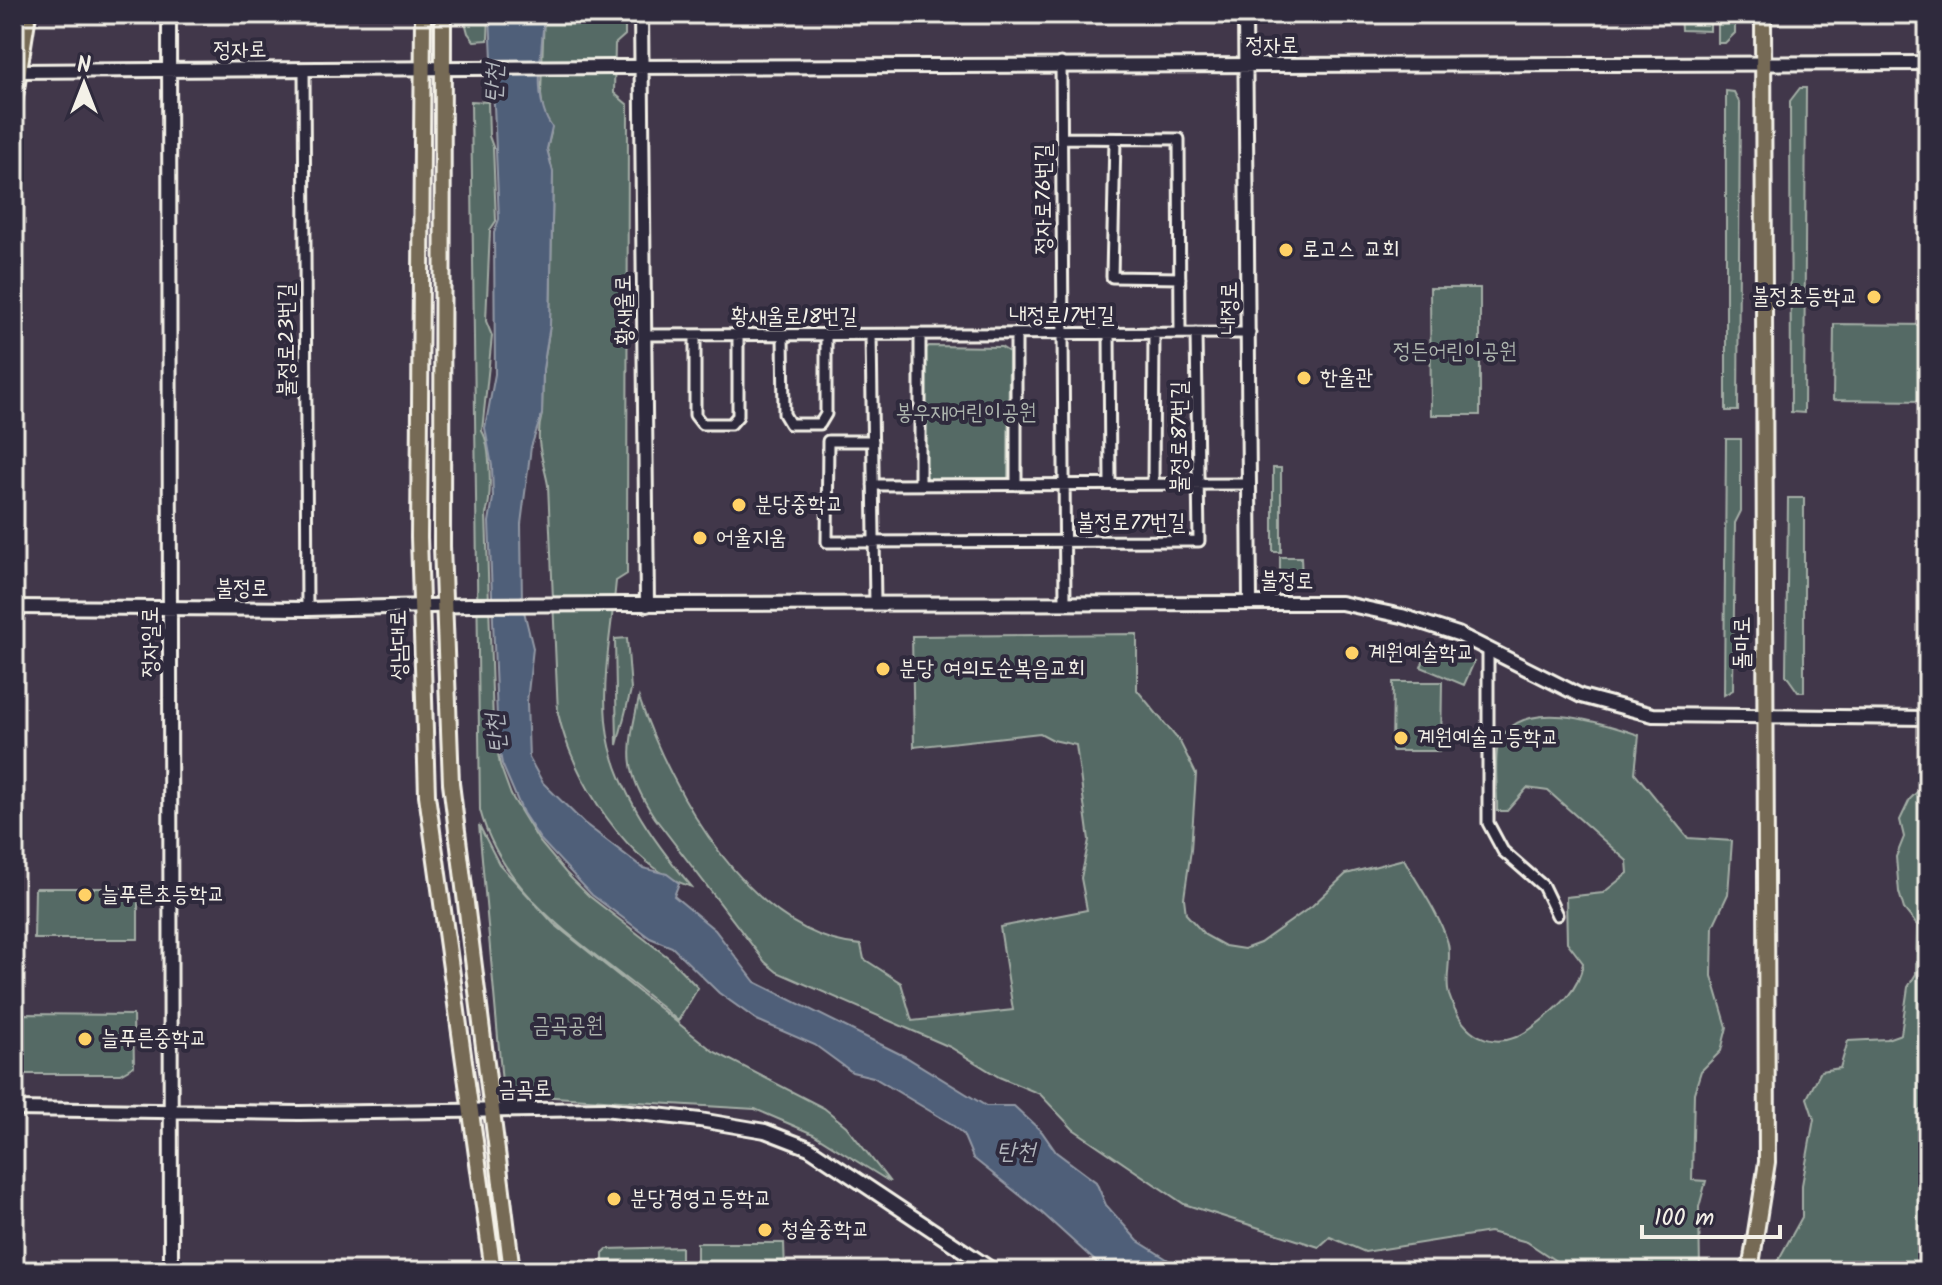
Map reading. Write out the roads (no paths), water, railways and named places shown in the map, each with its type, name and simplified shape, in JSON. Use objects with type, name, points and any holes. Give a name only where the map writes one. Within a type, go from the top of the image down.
[{"type":"main road","points":[[14,102],[28,14]]},
{"type":"main road","name":"성남대로","points":[[423,14],[419,537],[427,795],[493,1271]]},
{"type":"main road","name":"성남대로","points":[[443,14],[444,606],[452,799],[512,1271]]},
{"type":"main road","name":"돌마로","points":[[1750,1271],[1767,1162],[1763,14]]},
{"type":"street","name":"정자일로","points":[[169,14],[171,1271]]},
{"type":"street","name":"황새울로","points":[[641,14],[647,605]]},
{"type":"street","name":"내정로","points":[[1245,14],[1250,601]]},
{"type":"street","name":"정자로","points":[[17,72],[1061,63],[1246,66],[1928,63]]},
{"type":"street","name":"정자로76번길","points":[[1061,63],[1063,334]]},
{"type":"street","name":"불정로23번길","points":[[304,70],[307,609]]},
{"type":"street","points":[[1062,138],[1179,139],[1180,333]]},
{"type":"street","points":[[1115,139],[1112,277],[1180,278]]},
{"type":"street","points":[[1109,333],[1110,484]]},
{"type":"street","points":[[1153,484],[1154,333]]},
{"type":"street","name":"불정로87번길","points":[[1196,333],[1199,541]]},
{"type":"street","name":"내정로17번길","points":[[943,334],[1250,333]]},
{"type":"street","points":[[920,334],[920,485]]},
{"type":"street","name":"황새울로18번길","points":[[645,335],[943,334]]},
{"type":"street","points":[[1016,334],[1016,485]]},
{"type":"street","name":"불정로77번길","points":[[1063,334],[1065,602]]},
{"type":"street","points":[[695,335],[695,415],[702,424],[731,424],[738,416],[738,335]]},
{"type":"street","points":[[783,335],[784,414],[790,424],[820,424],[826,414],[826,335]]},
{"type":"street","points":[[871,335],[875,603]]},
{"type":"street","points":[[873,441],[828,441],[827,542],[1064,541]]},
{"type":"street","points":[[873,485],[1248,484]]},
{"type":"street","name":"불정로77번길","points":[[1064,541],[1199,541]]},
{"type":"street","name":"불정로","points":[[14,607],[307,609],[624,604],[1341,603],[1367,607],[1458,634],[1581,696],[1630,710],[1675,718],[1928,718]]},
{"type":"street","points":[[1488,648],[1488,823],[1503,851],[1543,886],[1557,915]]},
{"type":"street","name":"금곡로","points":[[14,1109],[604,1109],[765,1131],[809,1148],[994,1271]]},
{"type":"water","name":"탄천","points":[[490,14],[544,14],[540,88],[552,127],[547,149],[553,172],[550,325],[543,369],[542,414],[531,447],[521,524],[522,603],[533,648],[527,702],[529,758],[543,783],[584,823],[643,868],[667,874],[679,883],[674,896],[715,930],[755,982],[906,1057],[986,1106],[1014,1106],[1042,1132],[1056,1152],[1096,1182],[1106,1205],[1138,1241],[1186,1271],[1106,1271],[1041,1212],[973,1158],[963,1134],[950,1123],[873,1077],[852,1072],[815,1045],[757,1020],[719,993],[672,947],[650,938],[592,895],[540,839],[523,813],[502,764],[498,742],[489,522],[493,498],[492,466],[485,428],[495,374],[494,233],[499,219]]},
{"type":"place","name":"로고스 교회","points":[[1286,250]]},
{"type":"place","name":"불정초등학교","points":[[1874,297]]},
{"type":"place","name":"한울관","points":[[1304,378]]},
{"type":"place","name":"분당중학교","points":[[739,505]]},
{"type":"place","name":"어울지움","points":[[700,538]]},
{"type":"place","name":"계원예술학교","points":[[1352,653]]},
{"type":"place","name":"분당 여의도순복음교회","points":[[883,669]]},
{"type":"place","name":"계원예술고등학교","points":[[1401,738]]},
{"type":"place","name":"늘푸른초등학교","points":[[85,895]]},
{"type":"place","name":"늘푸른중학교","points":[[85,1039]]},
{"type":"place","name":"분당경영고등학교","points":[[614,1199]]},
{"type":"place","name":"청솔중학교","points":[[765,1230]]},
{"type":"park label","name":"정든어린이공원","points":[[1455,352]]},
{"type":"park label","name":"봉우재어린이공원","points":[[966,413]]},
{"type":"park label","name":"금곡공원","points":[[568,1026]]}]
